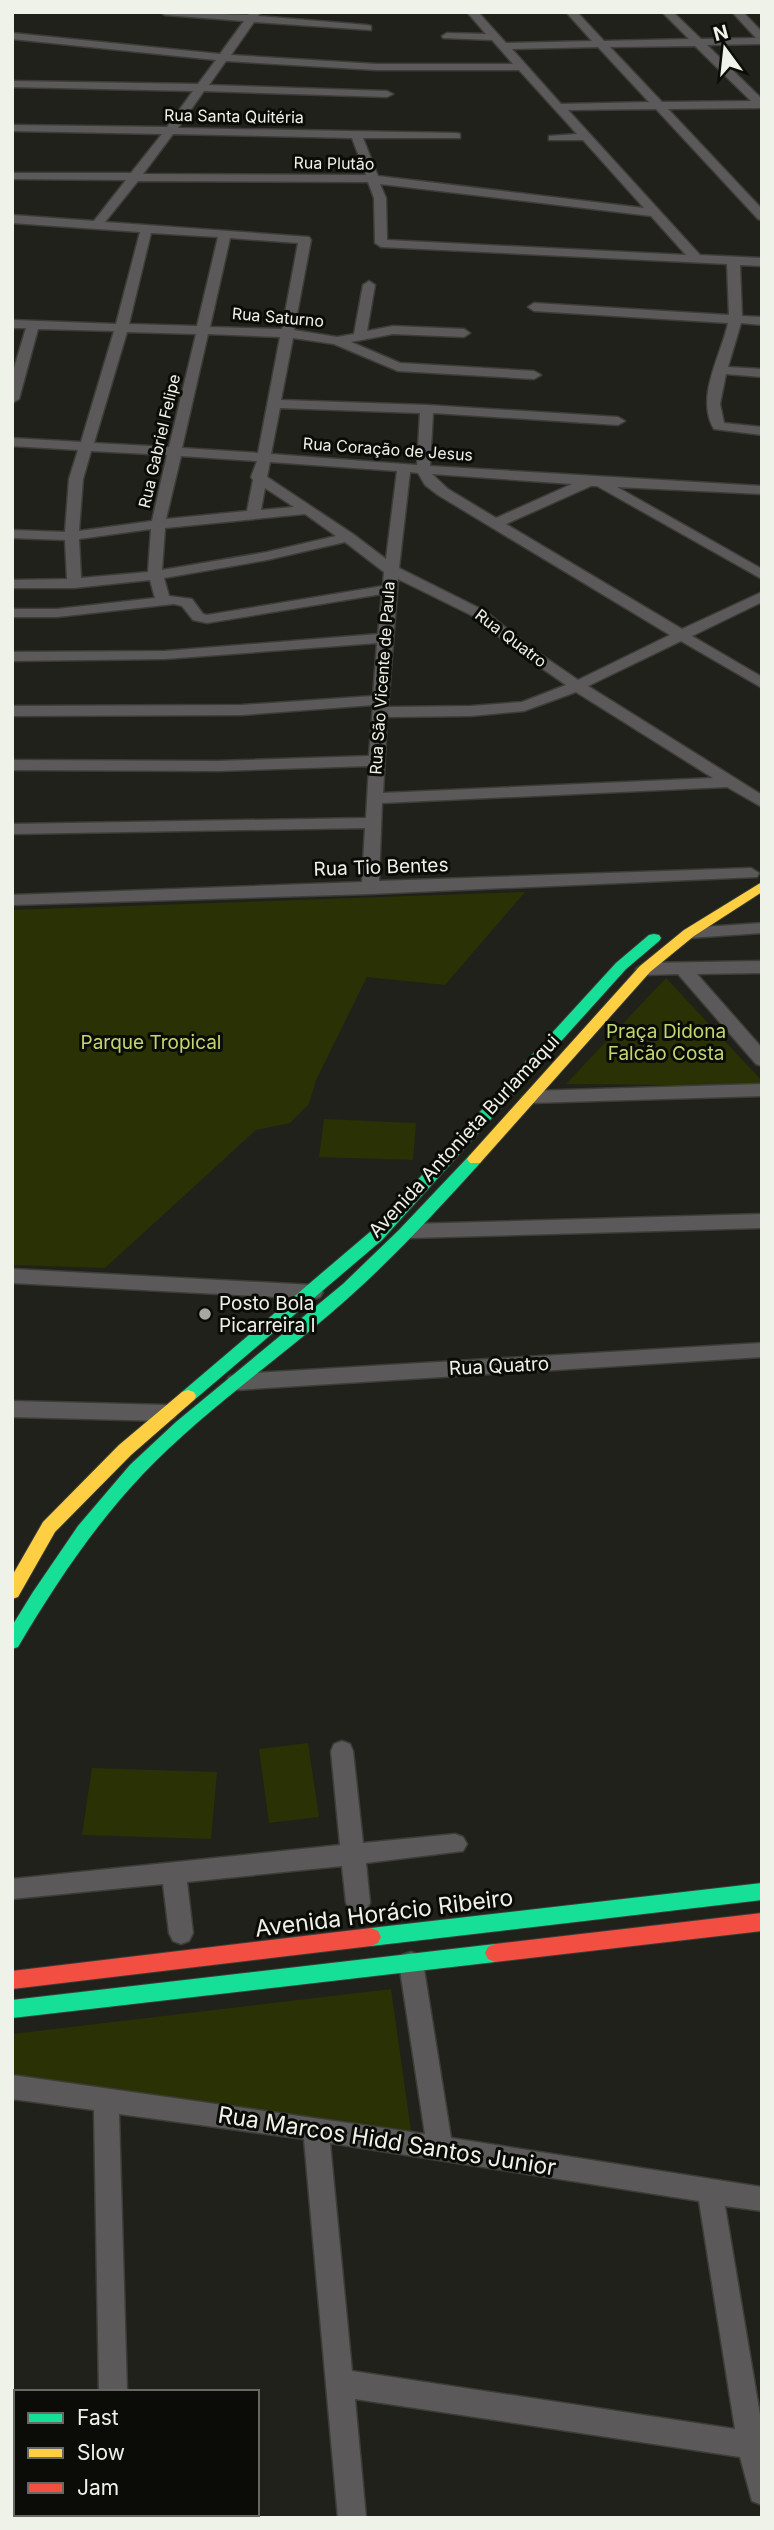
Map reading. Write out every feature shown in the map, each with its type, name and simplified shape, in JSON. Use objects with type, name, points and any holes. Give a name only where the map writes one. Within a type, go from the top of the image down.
[{"type":"main road","points":[[719,892],[759,875]]},
{"type":"main road","name":"Avenida Antonieta Burlamaqui","points":[[12,1642],[35,1602],[82,1534],[135,1472],[169,1438],[334,1301],[410,1231],[645,969],[759,875]]},
{"type":"main road","name":"Avenida Antonieta Burlamaqui","points":[[12,1593],[49,1527],[105,1469],[376,1236],[605,983],[662,931]]},
{"type":"main road","points":[[605,983],[626,990]]},
{"type":"main road","points":[[587,1003],[608,1010]]},
{"type":"main road","points":[[313,1292],[334,1301]]},
{"type":"main road","points":[[289,1312],[309,1322]]},
{"type":"main road","points":[[12,1593],[35,1602]]},
{"type":"main road","name":"Avenida Horácio Ribeiro","points":[[12,1980],[762,1891]]},
{"type":"main road","points":[[12,2009],[762,1922]]},
{"type":"main road","points":[[405,1933],[411,1964]]},
{"type":"street","points":[[165,12],[253,16],[367,28]]},
{"type":"street","points":[[472,12],[695,257]]},
{"type":"street","points":[[571,12],[762,216]]},
{"type":"street","points":[[667,12],[761,104]]},
{"type":"street","points":[[737,12],[762,40]]},
{"type":"street","points":[[97,225],[170,131],[253,16]]},
{"type":"street","points":[[12,36],[225,57],[393,68],[467,70],[524,67]]},
{"type":"street","points":[[447,36],[501,42],[601,44],[762,40]]},
{"type":"street","points":[[12,85],[387,94]]},
{"type":"street","points":[[557,107],[761,104]]},
{"type":"street","name":"Rua Santa Quitéria","points":[[12,128],[456,136]]},
{"type":"street","points":[[356,134],[380,198],[381,243],[762,262]]},
{"type":"street","points":[[553,138],[584,138]]},
{"type":"street","name":"Rua Plutão","points":[[12,176],[372,178],[654,213]]},
{"type":"street","points":[[12,219],[305,240],[286,332],[276,404],[258,477],[253,516]]},
{"type":"street","points":[[74,584],[72,536],[76,480],[122,327],[146,230]]},
{"type":"street","name":"Rua Gabriel Felipe","points":[[163,601],[155,573],[158,524],[225,233]]},
{"type":"street","points":[[733,260],[735,319],[720,370],[713,416],[719,426],[762,431]]},
{"type":"street","points":[[360,335],[369,285]]},
{"type":"street","points":[[534,307],[762,321]]},
{"type":"street","name":"Rua Saturno","points":[[12,324],[286,332],[337,341],[398,367],[534,375]]},
{"type":"street","points":[[12,399],[33,325]]},
{"type":"street","points":[[337,341],[405,329],[464,333]]},
{"type":"street","points":[[720,370],[762,373]]},
{"type":"street","points":[[276,404],[427,409],[618,421]]},
{"type":"street","points":[[427,409],[423,470],[430,482],[762,684]]},
{"type":"street","name":"Rua Coração de Jesus","points":[[12,442],[264,457],[594,482],[762,490]]},
{"type":"street","name":"Rua São Vicente de Paula","points":[[370,889],[376,798],[375,761],[389,569],[404,468]]},
{"type":"street","name":"Rua Quatro","points":[[258,477],[348,537],[389,569],[461,602],[577,686],[762,802]]},
{"type":"street","points":[[497,523],[594,482],[762,575]]},
{"type":"street","points":[[12,534],[72,536],[158,524],[306,510]]},
{"type":"street","points":[[12,584],[74,584],[257,559],[348,537]]},
{"type":"street","points":[[12,613],[57,613],[163,601],[187,602],[198,617],[214,618],[389,589]]},
{"type":"street","points":[[12,711],[140,712],[379,706],[471,711],[524,706],[577,686],[762,596]]},
{"type":"street","points":[[12,657],[193,653],[384,638]]},
{"type":"street","points":[[12,765],[218,766],[375,761]]},
{"type":"street","points":[[376,798],[729,782]]},
{"type":"street","points":[[12,829],[373,823]]},
{"type":"street","name":"Rua Tio Bentes","points":[[12,900],[759,875]]},
{"type":"street","points":[[689,933],[762,928]]},
{"type":"street","points":[[645,969],[762,967]]},
{"type":"street","points":[[683,969],[762,1060]]},
{"type":"street","points":[[531,1097],[762,1090]]},
{"type":"street","points":[[410,1231],[762,1221]]},
{"type":"street","points":[[12,1276],[313,1292]]},
{"type":"street","name":"Rua Quatro","points":[[236,1382],[762,1350]]},
{"type":"street","points":[[12,1409],[167,1413]]},
{"type":"street","points":[[342,1751],[358,1903]]},
{"type":"street","points":[[12,1889],[455,1844]]},
{"type":"street","points":[[174,1873],[181,1933]]},
{"type":"street","points":[[411,1964],[440,2148]]},
{"type":"street","name":"Rua Marcos Hidd Santos Junior","points":[[12,2087],[316,2129],[762,2199]]},
{"type":"street","points":[[106,2100],[113,2390]]},
{"type":"street","points":[[316,2129],[352,2518]]},
{"type":"street","points":[[710,2190],[751,2445],[762,2491]]},
{"type":"street","points":[[340,2383],[751,2445]]},
{"type":"green space","name":"Parque Tropical","points":[[525,892],[445,985],[367,977],[316,1080],[309,1104],[290,1123],[256,1130],[105,1268],[12,1265],[12,910]]},
{"type":"green space","name":"Praça Didona Falcão Costa","points":[[666,978],[762,1081],[762,1086],[566,1084]]},
{"type":"green space","points":[[324,1119],[416,1123],[413,1160],[319,1157]]},
{"type":"green space","points":[[308,1743],[319,1817],[269,1823],[259,1749]]},
{"type":"green space","points":[[92,1768],[217,1772],[211,1839],[82,1835]]},
{"type":"green space","points":[[391,1989],[412,2138],[12,2079],[12,2034]]},
{"type":"traffic: fast","points":[[188,1396],[376,1236],[621,966],[654,938]]},
{"type":"traffic: fast","points":[[12,1642],[68,1553],[100,1510],[136,1470],[182,1426],[349,1289],[475,1159]]},
{"type":"traffic: fast","points":[[371,1937],[762,1891]]},
{"type":"traffic: fast","points":[[12,2009],[495,1953]]},
{"type":"traffic: slow","points":[[475,1159],[645,969],[689,933],[762,886]]},
{"type":"traffic: slow","points":[[12,1592],[49,1527],[125,1450],[188,1396]]},
{"type":"traffic: jam","points":[[495,1953],[762,1922]]},
{"type":"traffic: jam","points":[[12,1980],[371,1937]]},
{"type":"place","name":"Posto Bola Picarreira I","points":[[205,1314]]}]
